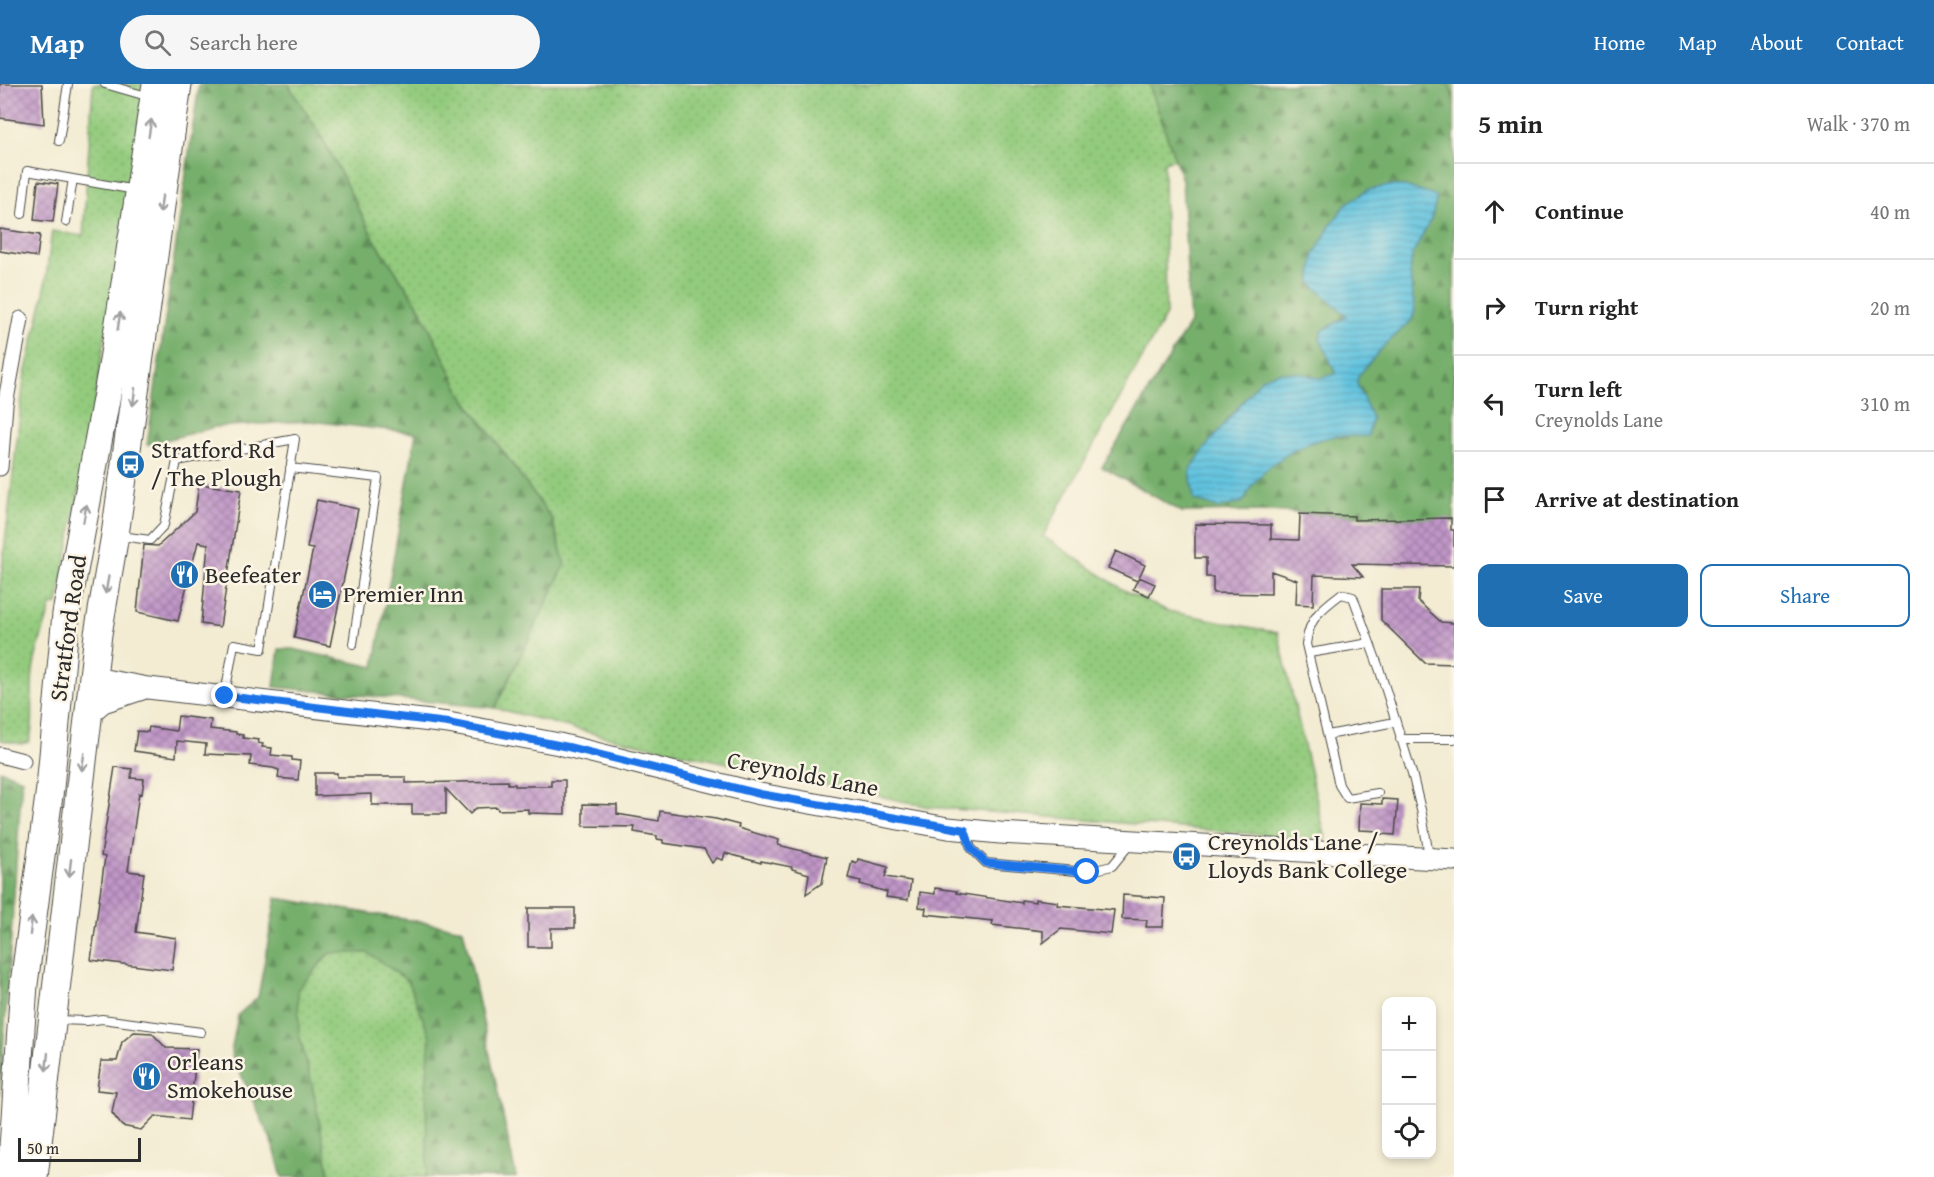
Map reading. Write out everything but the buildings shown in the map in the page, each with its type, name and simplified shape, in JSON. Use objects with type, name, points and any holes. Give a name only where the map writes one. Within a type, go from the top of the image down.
[{"type":"highway","name":"Stratford Road","points":[[76,676],[98,634],[115,535],[178,84]]},
{"type":"highway","name":"Stratford Road","points":[[34,1177],[51,1020],[90,713],[76,676],[66,614],[112,367],[155,91]]},
{"type":"highway","points":[[11,1177],[24,984],[50,788],[61,773],[76,676]]},
{"type":"street","points":[[0,468],[3,405],[21,319]]},
{"type":"street","name":"Creynolds Lane","points":[[76,676],[148,688],[448,723],[568,747],[760,794],[965,830],[1454,860]]},
{"type":"street","name":"Creynolds Lane","points":[[90,713],[103,702],[122,694],[148,688]]},
{"type":"street","points":[[0,755],[23,761]]},
{"type":"lane","points":[[59,141],[68,84]]},
{"type":"lane","points":[[105,84],[155,91]]},
{"type":"lane","points":[[22,214],[27,171],[140,191]]},
{"type":"lane","points":[[66,222],[73,179]]},
{"type":"lane","points":[[115,535],[150,540],[164,525],[177,461],[295,439],[262,649],[234,644],[225,696]]},
{"type":"lane","points":[[290,468],[378,478],[352,644]]},
{"type":"lane","points":[[1378,793],[1347,798],[1339,785],[1306,644],[1308,627],[1322,608],[1341,594],[1353,597],[1370,643],[1422,814],[1429,857]]},
{"type":"lane","points":[[1309,653],[1370,643]]},
{"type":"lane","points":[[1328,735],[1395,722]]},
{"type":"lane","points":[[1400,740],[1454,739]]},
{"type":"lane","points":[[965,830],[971,848],[986,863],[1087,872],[1112,866],[1132,841]]},
{"type":"lane","points":[[51,1020],[102,1019],[201,1032]]},
{"type":"green space","points":[[93,84],[145,84],[90,433],[58,604],[51,606],[36,655],[32,680],[31,734],[29,742],[21,744],[0,740],[0,586],[24,379],[44,294],[52,231],[83,236]]},
{"type":"green space","points":[[199,84],[288,84],[322,137],[374,239],[420,308],[462,395],[552,519],[565,565],[495,708],[274,687],[279,649],[293,649],[374,667],[416,433],[310,421],[215,427],[147,445]]},
{"type":"green space","points":[[284,84],[1454,84],[1454,101],[1450,86],[1164,162],[1166,315],[1043,536],[1125,591],[1168,611],[1278,633],[1326,840],[929,807],[599,735],[495,708],[565,565],[552,519],[462,395],[420,308],[374,239],[322,137]]},
{"type":"green space","points":[[1149,84],[1449,84],[1454,101],[1454,522],[1268,511],[1182,512],[1102,467],[1190,323],[1182,180]]},
{"type":"green space","points":[[0,770],[22,779],[0,1095]]},
{"type":"green space","points":[[276,898],[463,929],[516,1177],[297,1177]]},
{"type":"green space","points":[[276,898],[463,929],[516,1177],[425,1177],[427,1169],[426,1089],[430,1037],[408,981],[368,953],[330,953],[298,989],[299,1034],[312,1084],[330,1177],[282,1177],[273,1144],[231,1053],[238,1015],[258,997]]},
{"type":"water","points":[[1405,186],[1437,197],[1432,217],[1412,256],[1410,274],[1415,312],[1411,321],[1383,347],[1358,376],[1357,384],[1372,418],[1368,436],[1325,438],[1302,446],[1281,458],[1262,474],[1243,502],[1219,508],[1194,500],[1190,470],[1208,444],[1262,378],[1279,372],[1299,373],[1320,378],[1336,374],[1320,339],[1322,331],[1347,316],[1311,283],[1314,255],[1330,226],[1346,204],[1368,190]]},
{"type":"place","name":"Stratford Rd / The Plough","points":[[130,464]]},
{"type":"place","name":"Beefeater","points":[[184,575]]},
{"type":"place","name":"Premier Inn","points":[[322,594]]},
{"type":"place","name":"Creynolds Lane / Lloyds Bank College","points":[[1187,856]]},
{"type":"place","name":"Orleans Smokehouse","points":[[146,1076]]},
{"type":"route","points":[[225,696],[448,723],[558,744],[760,794],[965,830],[971,848],[986,863],[1087,872]]}]
